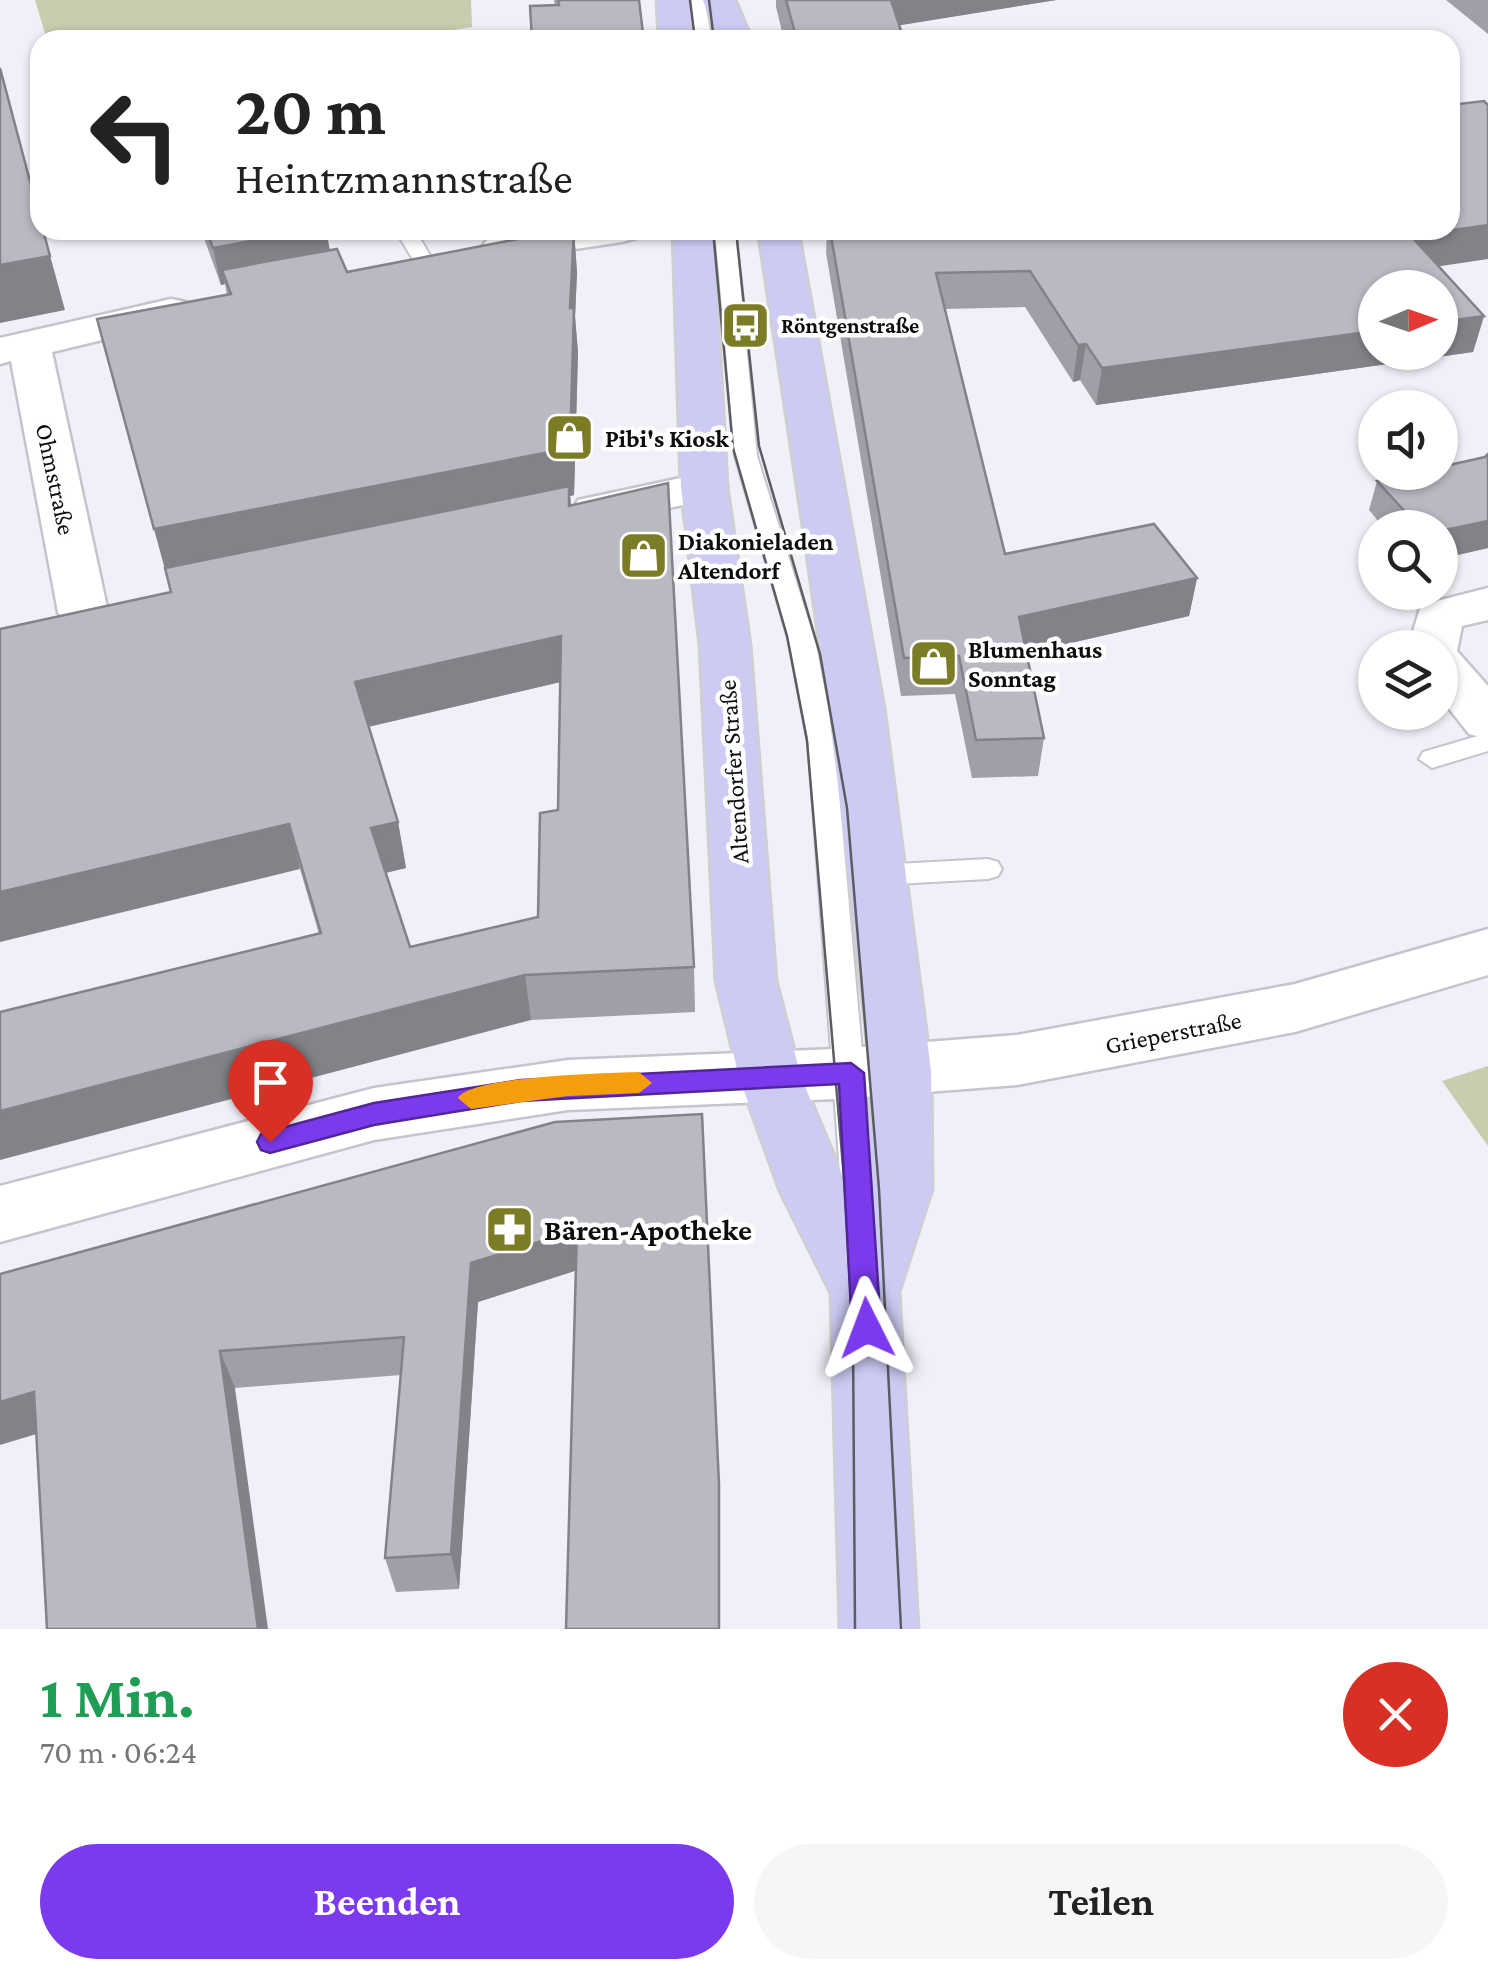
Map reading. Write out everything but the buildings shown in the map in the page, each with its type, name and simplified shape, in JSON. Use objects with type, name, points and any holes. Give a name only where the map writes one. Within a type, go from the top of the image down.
[{"type":"main road","points":[[673,0],[675,30]]},
{"type":"main road","points":[[719,0],[730,30]]},
{"type":"main road","name":"Altendorfer Straße","points":[[693,240],[704,488],[726,645],[746,981],[770,1077],[813,1190],[865,1292]]},
{"type":"main road","name":"Altendorfer Straße","points":[[780,240],[853,673],[877,874],[875,1072],[900,1190],[865,1292],[878,1629]]},
{"type":"street","points":[[405,254],[532,240]]},
{"type":"street","points":[[14,348],[200,305]]},
{"type":"street","name":"Ohmstraße","points":[[14,348],[82,612]]},
{"type":"street","points":[[556,518],[704,488]]},
{"type":"street","points":[[1436,630],[1439,616],[1488,604]]},
{"type":"street","points":[[1458,685],[1488,722]]},
{"type":"street","name":"Grieperstraße","points":[[0,1214],[374,1114],[568,1085],[875,1072],[1016,1060],[1295,1008],[1488,952]]},
{"type":"lane","points":[[696,0],[701,30]]},
{"type":"lane","points":[[726,240],[746,456],[795,616],[821,738],[875,1072]]},
{"type":"lane","points":[[1432,758],[1488,742]]},
{"type":"lane","points":[[877,874],[988,869]]},
{"type":"green space","points":[[35,0],[471,0],[472,27],[453,30],[44,30]]},
{"type":"green space","points":[[1488,1066],[1488,1146],[1442,1081]]},
{"type":"tram line","points":[[690,0],[694,30]]},
{"type":"tram line","points":[[709,0],[713,30]]},
{"type":"tram line","points":[[714,240],[733,448],[787,636],[807,741],[845,1190],[853,1341],[855,1629]]},
{"type":"tram line","points":[[737,240],[759,446],[820,654],[847,808],[879,1189],[901,1629]]},
{"type":"slow traffic","points":[[471,1098],[568,1085],[639,1083]]},
{"type":"place","name":"Röntgenstraße","points":[[746,325]]},
{"type":"place","name":"Pibi's Kiosk","points":[[570,438]]},
{"type":"place","name":"Diakonieladen Altendorf","points":[[643,555]]},
{"type":"place","name":"Blumenhaus Sonntag","points":[[933,663]]},
{"type":"place","name":"Bären-Apotheke","points":[[509,1230]]},
{"type":"route","points":[[270,1142],[374,1114],[521,1090],[851,1073],[867,1328]]}]
